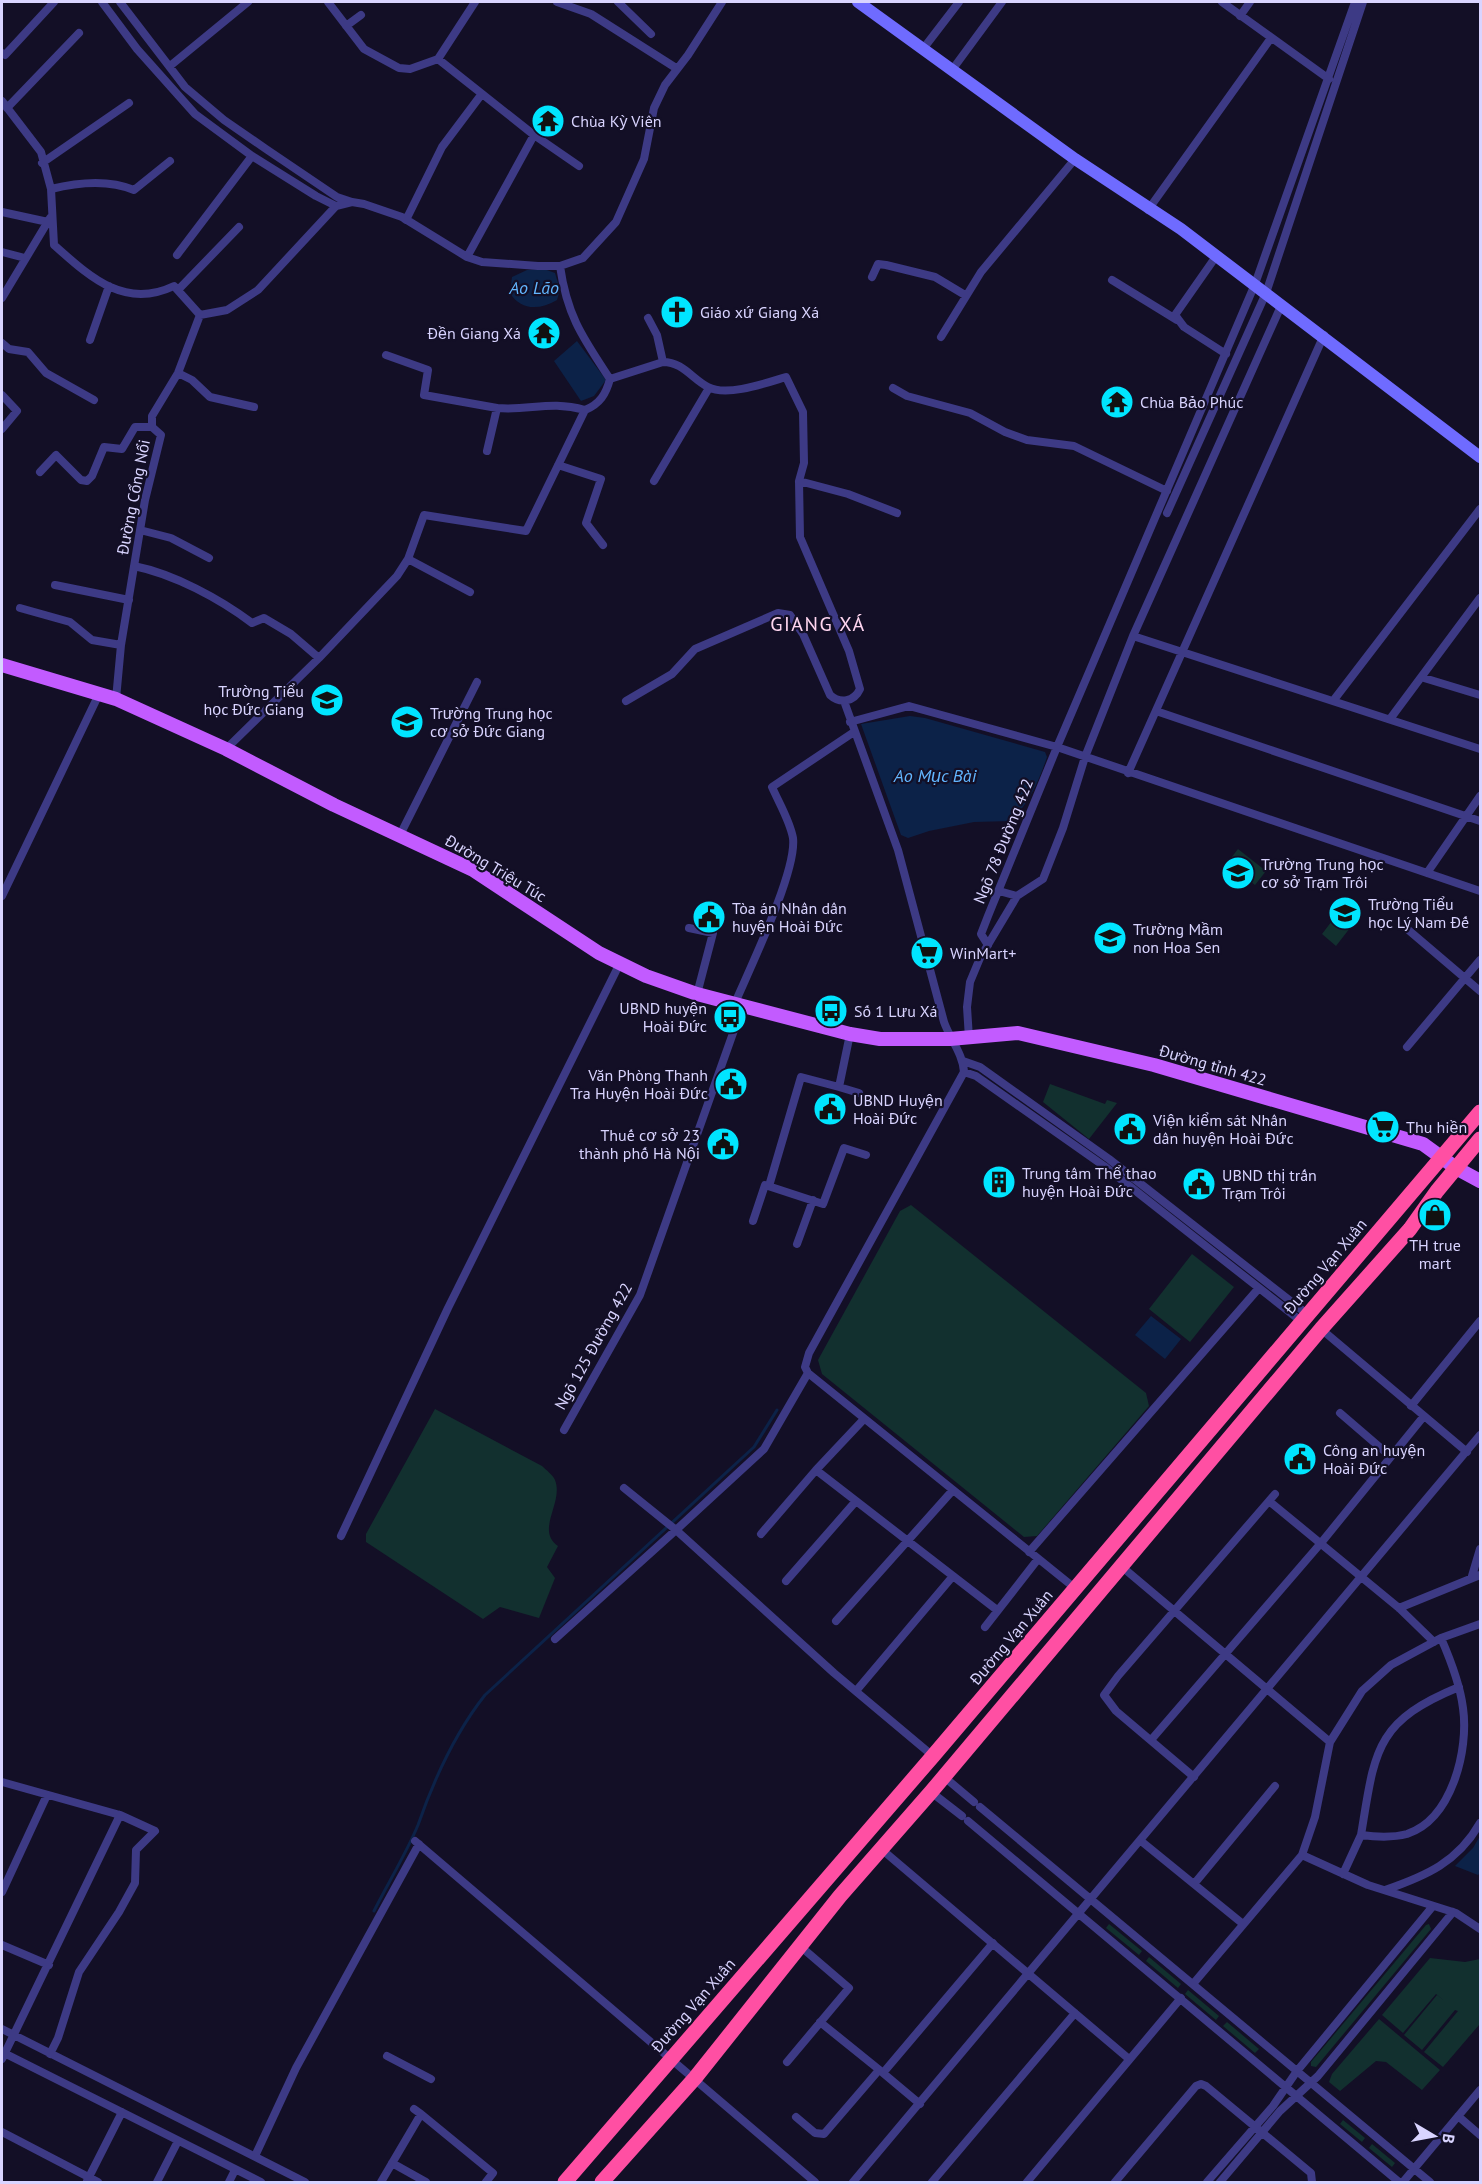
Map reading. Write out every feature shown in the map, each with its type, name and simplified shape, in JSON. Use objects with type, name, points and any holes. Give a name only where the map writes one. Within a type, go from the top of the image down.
[{"type":"highway","name":"Đường Vạn Xuân","points":[[565,2182],[933,1756],[1480,1112]]},
{"type":"highway","points":[[602,2182],[695,2078],[880,1848],[931,1791],[1321,1329],[1410,1229],[1480,1139]]},
{"type":"highway","points":[[1191,1452],[1208,1464]]},
{"type":"main road","name":"Đường Triệu Túc","points":[[2,665],[116,699],[226,749],[334,805],[473,870],[599,953],[646,976],[697,994],[850,1034],[880,1039],[950,1039]]},
{"type":"main road","name":"Đường tỉnh 422","points":[[950,1039],[1018,1033],[1154,1065],[1424,1144],[1456,1168],[1480,1181]]},
{"type":"street","points":[[2,53],[5,55],[54,2]]},
{"type":"street","points":[[102,2],[137,49],[195,114],[252,156],[336,206]]},
{"type":"street","points":[[120,2],[185,87],[224,120],[331,194],[406,220],[467,257],[482,262],[560,266],[583,258],[616,222],[644,159],[654,108],[676,68],[688,55],[722,2]]},
{"type":"street","points":[[170,66],[248,2]]},
{"type":"street","points":[[328,2],[364,49],[399,68],[410,69],[438,59],[475,2]]},
{"type":"street","points":[[557,2],[591,14],[676,68]]},
{"type":"street","points":[[618,2],[651,34]]},
{"type":"street","points":[[858,2],[1075,159],[1148,210],[1181,229],[1281,306],[1324,335],[1480,457]]},
{"type":"street","points":[[923,49],[959,2]]},
{"type":"street","points":[[952,70],[1002,2]]},
{"type":"street","points":[[1222,2],[1329,79]]},
{"type":"street","points":[[1240,16],[1250,2]]},
{"type":"street","name":"Ngõ 78 Đường 422","points":[[988,945],[981,934],[1057,747],[1255,284],[1355,2]]},
{"type":"street","points":[[1167,513],[1266,293],[1363,2]]},
{"type":"street","points":[[346,26],[361,15]]},
{"type":"street","points":[[79,33],[4,104],[41,152],[42,163],[51,189],[49,220],[54,245],[93,279],[126,294],[160,292],[174,286],[200,315],[227,310],[258,290],[336,206],[352,202]]},
{"type":"street","points":[[1148,210],[1271,38]]},
{"type":"street","points":[[438,59],[534,135],[579,166]]},
{"type":"street","points":[[406,220],[442,147],[482,95]]},
{"type":"street","points":[[42,163],[129,103]]},
{"type":"street","points":[[467,257],[534,135]]},
{"type":"street","points":[[177,255],[252,156]]},
{"type":"street","points":[[942,337],[981,272],[1075,159]]},
{"type":"street","points":[[51,189],[71,184],[103,183],[134,190],[170,161]]},
{"type":"street","points":[[2,212],[49,220]]},
{"type":"street","points":[[2,298],[49,220]]},
{"type":"street","points":[[178,290],[239,226]]},
{"type":"street","points":[[2,252],[25,258]]},
{"type":"street","points":[[1177,320],[1177,310],[1216,255]]},
{"type":"street","points":[[872,277],[878,264],[886,265],[936,277],[966,295]]},
{"type":"street","points":[[560,266],[564,294],[577,330],[610,379]]},
{"type":"street","points":[[1112,280],[1177,320],[1226,354]]},
{"type":"street","points":[[90,340],[108,286]]},
{"type":"street","points":[[969,1038],[967,1007],[970,982],[988,945],[1017,896],[1043,879],[1063,828],[1085,757],[1133,636],[1281,306]]},
{"type":"street","name":"Đường Cổng Nổi","points":[[116,699],[140,530],[160,435],[152,427],[152,416],[178,373],[200,315]]},
{"type":"street","points":[[648,318],[657,335],[663,362]]},
{"type":"street","points":[[1128,773],[1324,335]]},
{"type":"street","points":[[2,343],[9,349],[28,352],[46,373],[94,400]]},
{"type":"street","points":[[386,355],[428,370],[424,395],[497,408],[509,409],[554,404],[585,410],[596,406],[604,396],[610,379]]},
{"type":"street","points":[[610,379],[663,362],[672,362],[709,388],[744,389],[786,377],[803,412],[804,463],[799,481],[800,537],[849,651],[860,683],[857,696],[844,701],[836,701],[830,695],[803,634],[790,615],[778,613],[695,649],[672,674],[626,701]]},
{"type":"street","points":[[178,373],[192,380],[210,397],[254,407]]},
{"type":"street","points":[[654,482],[709,388]]},
{"type":"street","points":[[893,388],[907,396],[970,413],[1005,432],[1027,440],[1074,447],[1167,491]]},
{"type":"street","points":[[2,395],[17,411],[2,429]]},
{"type":"street","points":[[487,451],[497,408]]},
{"type":"street","points":[[226,749],[376,600],[408,559],[424,515],[526,531],[585,410]]},
{"type":"street","points":[[40,472],[56,455],[81,480],[87,481],[92,476],[104,447],[122,449],[135,427],[152,427]]},
{"type":"street","points":[[558,465],[601,479],[586,523],[603,545]]},
{"type":"street","points":[[799,481],[848,494],[897,513]]},
{"type":"street","points":[[1333,701],[1480,509]]},
{"type":"street","points":[[140,530],[171,538],[209,558]]},
{"type":"street","points":[[408,559],[470,592]]},
{"type":"street","points":[[134,566],[170,576],[229,606],[252,623],[264,618],[291,634],[319,658]]},
{"type":"street","points":[[55,585],[129,600]]},
{"type":"street","points":[[1390,720],[1424,678],[1480,598]]},
{"type":"street","points":[[20,608],[70,622],[92,640],[122,645]]},
{"type":"street","points":[[1133,636],[1480,749]]},
{"type":"street","points":[[1424,678],[1480,693]]},
{"type":"street","points":[[400,834],[477,682]]},
{"type":"street","points":[[2,896],[99,694]]},
{"type":"street","points":[[844,701],[850,723],[898,850],[950,1039],[963,1060],[964,1072],[809,1353],[806,1367],[808,1373],[864,1419],[1076,1588]]},
{"type":"street","points":[[850,723],[909,706],[1057,747],[1128,773],[1480,890]]},
{"type":"street","points":[[1156,711],[1480,821]]},
{"type":"street","name":"Ngõ 125 Đường 422","points":[[564,1430],[640,1295],[739,1004],[787,875],[793,853],[792,833],[772,787],[854,732]]},
{"type":"street","points":[[1426,873],[1480,796]]},
{"type":"street","points":[[999,891],[1017,896]]},
{"type":"street","points":[[689,928],[713,933],[697,994]]},
{"type":"street","points":[[1406,928],[1480,991]]},
{"type":"street","points":[[1407,1047],[1480,960]]},
{"type":"street","points":[[341,1536],[454,1297],[620,963]]},
{"type":"street","points":[[839,1087],[850,1034]]},
{"type":"street","points":[[963,1060],[980,1067],[1109,1159],[1304,1317]]},
{"type":"street","points":[[964,1072],[976,1076],[1104,1167],[1259,1288],[1304,1317]]},
{"type":"street","points":[[769,1186],[801,1077],[859,1093]]},
{"type":"street","points":[[753,1221],[765,1185],[823,1204],[844,1148],[866,1155]]},
{"type":"street","points":[[797,1244],[813,1200]]},
{"type":"street","points":[[1029,1552],[1259,1288]]},
{"type":"street","points":[[1411,1406],[1480,1321]]},
{"type":"street","points":[[1321,1329],[1467,1452]]},
{"type":"street","points":[[555,1639],[764,1449],[808,1373]]},
{"type":"street","points":[[1340,1413],[1390,1456]]},
{"type":"street","points":[[1151,1740],[1321,1543],[1424,1416]]},
{"type":"street","points":[[761,1534],[864,1419]]},
{"type":"street","points":[[853,2182],[1480,1436]]},
{"type":"street","points":[[816,1470],[997,1610]]},
{"type":"street","points":[[624,1488],[676,1530],[856,1691],[933,1756]]},
{"type":"street","points":[[836,1621],[909,1542],[952,1490]]},
{"type":"street","points":[[1194,1777],[1116,1711],[1104,1695],[1272,1497],[1321,1543],[1438,1640],[1459,1687],[1463,1709],[1463,1739],[1455,1774],[1439,1809],[1427,1822],[1407,1834],[1361,1835]]},
{"type":"street","points":[[786,1581],[856,1501]]},
{"type":"street","points":[[1400,1608],[1476,1576],[1480,1549]]},
{"type":"street","points":[[985,1627],[1038,1559]]},
{"type":"street","points":[[1121,1566],[1330,1742]]},
{"type":"street","points":[[856,1691],[953,1576]]},
{"type":"street","points":[[1193,1984],[1302,1855],[1315,1817],[1330,1742],[1350,1706],[1376,1677],[1391,1665],[1438,1640],[1480,1624]]},
{"type":"street","points":[[1343,1874],[1361,1835],[1371,1775],[1386,1738],[1411,1710],[1459,1687]]},
{"type":"street","points":[[943,1776],[1430,2182]]},
{"type":"street","points":[[2,1782],[120,1815],[155,1832],[136,1850],[135,1883],[119,1912],[79,1972],[58,2038],[50,2054]]},
{"type":"street","points":[[1194,1884],[1275,1786]]},
{"type":"street","points":[[931,1791],[1401,2182],[1480,2090]]},
{"type":"street","points":[[2,1892],[47,1795]]},
{"type":"street","points":[[120,1815],[49,1965],[3,2055],[236,2170],[244,2179],[261,2182]]},
{"type":"street","points":[[1385,1890],[1430,1872],[1454,1858],[1467,1845],[1480,1823]]},
{"type":"street","points":[[1141,1841],[1243,1924]]},
{"type":"street","points":[[255,2156],[296,2068],[417,1842],[669,2060],[695,2078],[815,2182]]},
{"type":"street","points":[[880,1848],[1129,2059]]},
{"type":"street","points":[[1302,1855],[1385,1890],[1453,1912],[1480,1929]]},
{"type":"street","points":[[1221,2182],[1259,2129],[1285,2086],[1433,1906]]},
{"type":"street","points":[[1207,2182],[1259,2129],[1298,2097],[1311,2083],[1453,1912]]},
{"type":"street","points":[[795,2117],[815,2133],[824,2134],[993,1943]]},
{"type":"street","points":[[2,1944],[49,1965]]},
{"type":"street","points":[[787,2062],[849,1988],[800,1946]]},
{"type":"street","points":[[1027,2182],[1181,1998]]},
{"type":"street","points":[[932,2182],[1075,2013]]},
{"type":"street","points":[[820,2022],[920,2104]]},
{"type":"street","points":[[2,2029],[305,2182]]},
{"type":"street","points":[[387,2056],[431,2079]]},
{"type":"street","points":[[1115,2182],[1196,2086],[1201,2084],[1311,2172],[1312,2182]]},
{"type":"street","points":[[414,2109],[493,2173],[486,2182]]},
{"type":"street","points":[[88,2180],[122,2112]]},
{"type":"street","points":[[381,2182],[421,2115]]},
{"type":"street","points":[[1458,2116],[1480,2135]]},
{"type":"street","points":[[2,2132],[88,2180],[98,2182]]},
{"type":"street","points":[[157,2182],[178,2141]]},
{"type":"street","points":[[392,2163],[426,2182]]},
{"type":"street","points":[[229,2182],[236,2170]]},
{"type":"green space","points":[[1238,849],[1266,871],[1255,885],[1227,863]]},
{"type":"green space","points":[[1335,917],[1350,928],[1336,946],[1322,934]]},
{"type":"green space","points":[[1050,1084],[1105,1104],[1107,1100],[1117,1103],[1089,1139],[1043,1102]]},
{"type":"green space","points":[[911,1205],[1146,1393],[1149,1406],[1037,1536],[1024,1537],[822,1374],[818,1360],[900,1211]]},
{"type":"green space","points":[[1192,1254],[1234,1287],[1190,1342],[1149,1309]]},
{"type":"green space","points":[[435,1409],[542,1466],[555,1480],[556,1498],[549,1532],[552,1540],[558,1546],[547,1567],[555,1578],[539,1618],[500,1607],[483,1619],[366,1542],[366,1534]]},
{"type":"green space","points":[[1109,1924],[1142,1951],[1139,1955],[1106,1928]]},
{"type":"green space","points":[[1429,1924],[1431,1929],[1316,2067],[1311,2066],[1311,2062]]},
{"type":"green space","points":[[1149,1957],[1181,1984],[1178,1988],[1146,1961]]},
{"type":"green space","points":[[1430,1958],[1465,1962],[1480,1959],[1479,2025],[1443,2067],[1424,2052],[1458,2011],[1455,2010],[1422,2050],[1404,2035],[1437,1995],[1445,2001],[1436,1994],[1403,2033],[1382,2015]]},
{"type":"green space","points":[[1188,1990],[1219,2016],[1216,2020],[1185,1994]]},
{"type":"green space","points":[[1379,2019],[1440,2070],[1422,2090],[1386,2062],[1376,2061],[1340,2091],[1329,2082],[1332,2074]]},
{"type":"green space","points":[[1227,2022],[1259,2049],[1255,2053],[1223,2026]]},
{"type":"green space","points":[[1343,2120],[1365,2138],[1362,2142],[1340,2124]]},
{"type":"green space","points":[[1372,2144],[1395,2163],[1392,2167],[1369,2148]]},
{"type":"water","name":"Ao Lão","points":[[544,269],[555,273],[560,290],[557,300],[544,306],[531,307],[514,299],[510,293],[512,277],[527,270]]},
{"type":"water","points":[[577,341],[606,380],[594,396],[581,401],[554,361]]},
{"type":"water","name":"Ao Mục Bài","points":[[910,716],[925,718],[1045,752],[1047,757],[1037,783],[1023,807],[1011,821],[974,822],[929,831],[908,838],[901,835],[861,724]]},
{"type":"water","points":[[1151,1316],[1181,1339],[1165,1359],[1135,1335]]},
{"type":"water","points":[[1480,1836],[1480,1873],[1478,1875],[1455,1866],[1473,1848]]},
{"type":"waterway","points":[[374,1911],[413,1836],[446,1757],[464,1725],[485,1695],[754,1447],[777,1410]]},
{"type":"place","name":"Chùa Kỳ Viên","points":[[548,121]]},
{"type":"place","name":"Giáo xứ Giang Xá","points":[[677,312]]},
{"type":"place","name":"Đền Giang Xá","points":[[544,333]]},
{"type":"place","name":"Chùa Bảo Phúc","points":[[1117,402]]},
{"type":"place","name":"Trường Tiểu học Đức Giang","points":[[327,700]]},
{"type":"place","name":"Trường Trung học cơ sở Đức Giang","points":[[407,722]]},
{"type":"place","name":"Trường Trung học cơ sở Trạm Trôi","points":[[1238,873]]},
{"type":"place","name":"Trường Tiểu học Lý Nam Đế","points":[[1345,913]]},
{"type":"place","name":"Tòa án Nhân dân huyện Hoài Đức","points":[[709,917]]},
{"type":"place","name":"Trường Mầm non Hoa Sen","points":[[1110,938]]},
{"type":"place","name":"WinMart+","points":[[927,953]]},
{"type":"place","name":"Số 1 Lưu Xá","points":[[831,1011]]},
{"type":"place","name":"UBND huyện Hoài Đức","points":[[730,1017]]},
{"type":"place","name":"Văn Phòng Thanh Tra Huyện Hoài Đức","points":[[731,1084]]},
{"type":"place","name":"UBND Huyện Hoài Đức","points":[[830,1109]]},
{"type":"place","name":"Thu hiền","points":[[1383,1127]]},
{"type":"place","name":"Viện kiểm sát Nhân dân huyện Hoài Đức","points":[[1130,1129]]},
{"type":"place","name":"Thuế cơ sở 23 thành phố Hà Nội","points":[[723,1144]]},
{"type":"place","name":"Trung tâm Thể thao huyện Hoài Đức","points":[[999,1182]]},
{"type":"place","name":"UBND thị trấn Trạm Trôi","points":[[1199,1184]]},
{"type":"place","name":"TH true mart","points":[[1435,1215]]},
{"type":"place","name":"Công an huyện Hoài Đức","points":[[1300,1459]]},
{"type":"district","name":"GIANG XÁ","points":[[818,624]]}]
